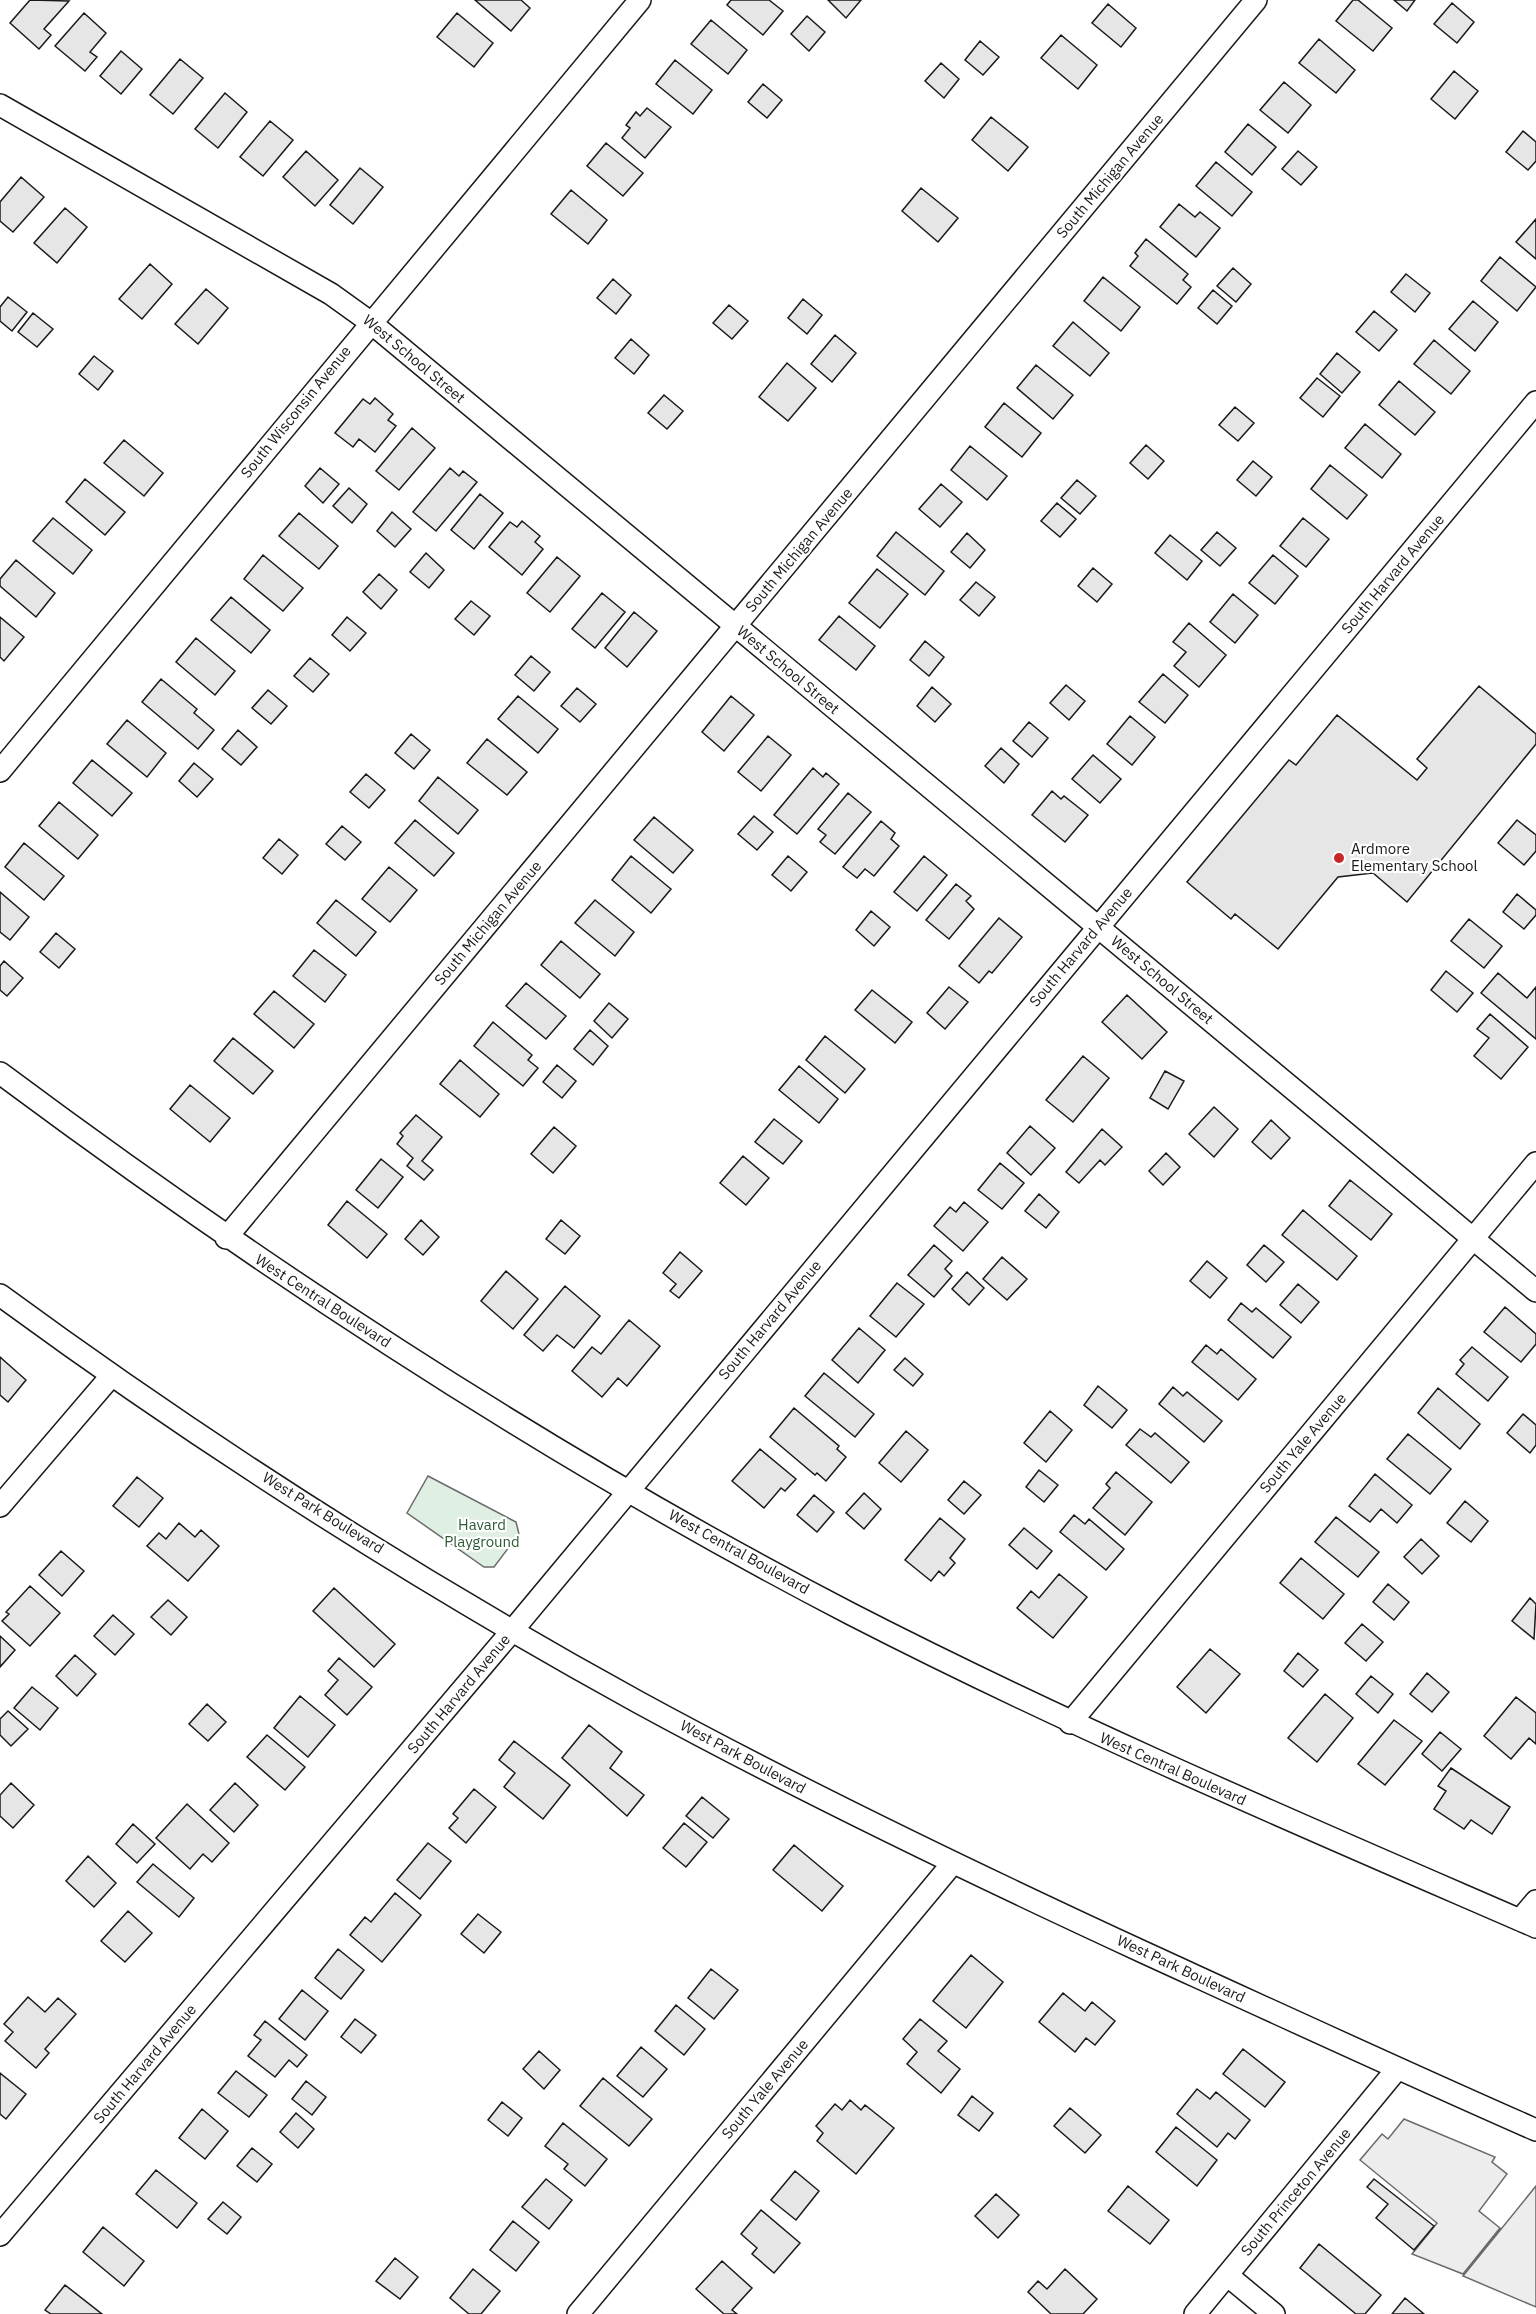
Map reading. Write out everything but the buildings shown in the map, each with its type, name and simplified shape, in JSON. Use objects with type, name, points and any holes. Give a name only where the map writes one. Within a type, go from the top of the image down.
[{"type":"street","name":"South Wisconsin Avenue","points":[[0,771],[639,0]]},
{"type":"street","name":"South Michigan Avenue","points":[[226,1238],[1256,0]]},
{"type":"street","name":"West School Street","points":[[0,105],[331,294],[370,322],[1536,1291]]},
{"type":"street","name":"South Harvard Avenue","points":[[0,2235],[512,1630],[1536,402]]},
{"type":"street","name":"West Central Boulevard","points":[[0,1073],[226,1238],[470,1396],[628,1490],[842,1609],[1070,1723],[1528,1924]]},
{"type":"street","name":"South Yale Avenue","points":[[1070,1723],[1536,1163]]},
{"type":"street","name":"West Park Boulevard","points":[[0,1295],[112,1375],[310,1506],[512,1630],[639,1702],[952,1864],[1397,2069],[1536,2130]]},
{"type":"street","points":[[0,1506],[112,1375]]},
{"type":"street","name":"South Yale Avenue","points":[[578,2314],[952,1864]]},
{"type":"street","points":[[1528,1924],[1536,1900]]},
{"type":"street","name":"South Princeton Avenue","points":[[1194,2314],[1397,2069]]},
{"type":"street","points":[[1227,2275],[1274,2314]]},
{"type":"green space","name":"Havard Playground","points":[[428,1476],[516,1522],[519,1534],[494,1567],[484,1567],[407,1513]]},
{"type":"shaded area","points":[[1404,2119],[1495,2157],[1492,2162],[1507,2174],[1479,2211],[1500,2228],[1463,2274],[1412,2254],[1437,2223],[1360,2160],[1382,2134],[1388,2139]]},
{"type":"shaded area","points":[[1536,2186],[1536,2307],[1463,2276]]},
{"type":"place","name":"Ardmore Elementary School","points":[[1339,858]]}]
